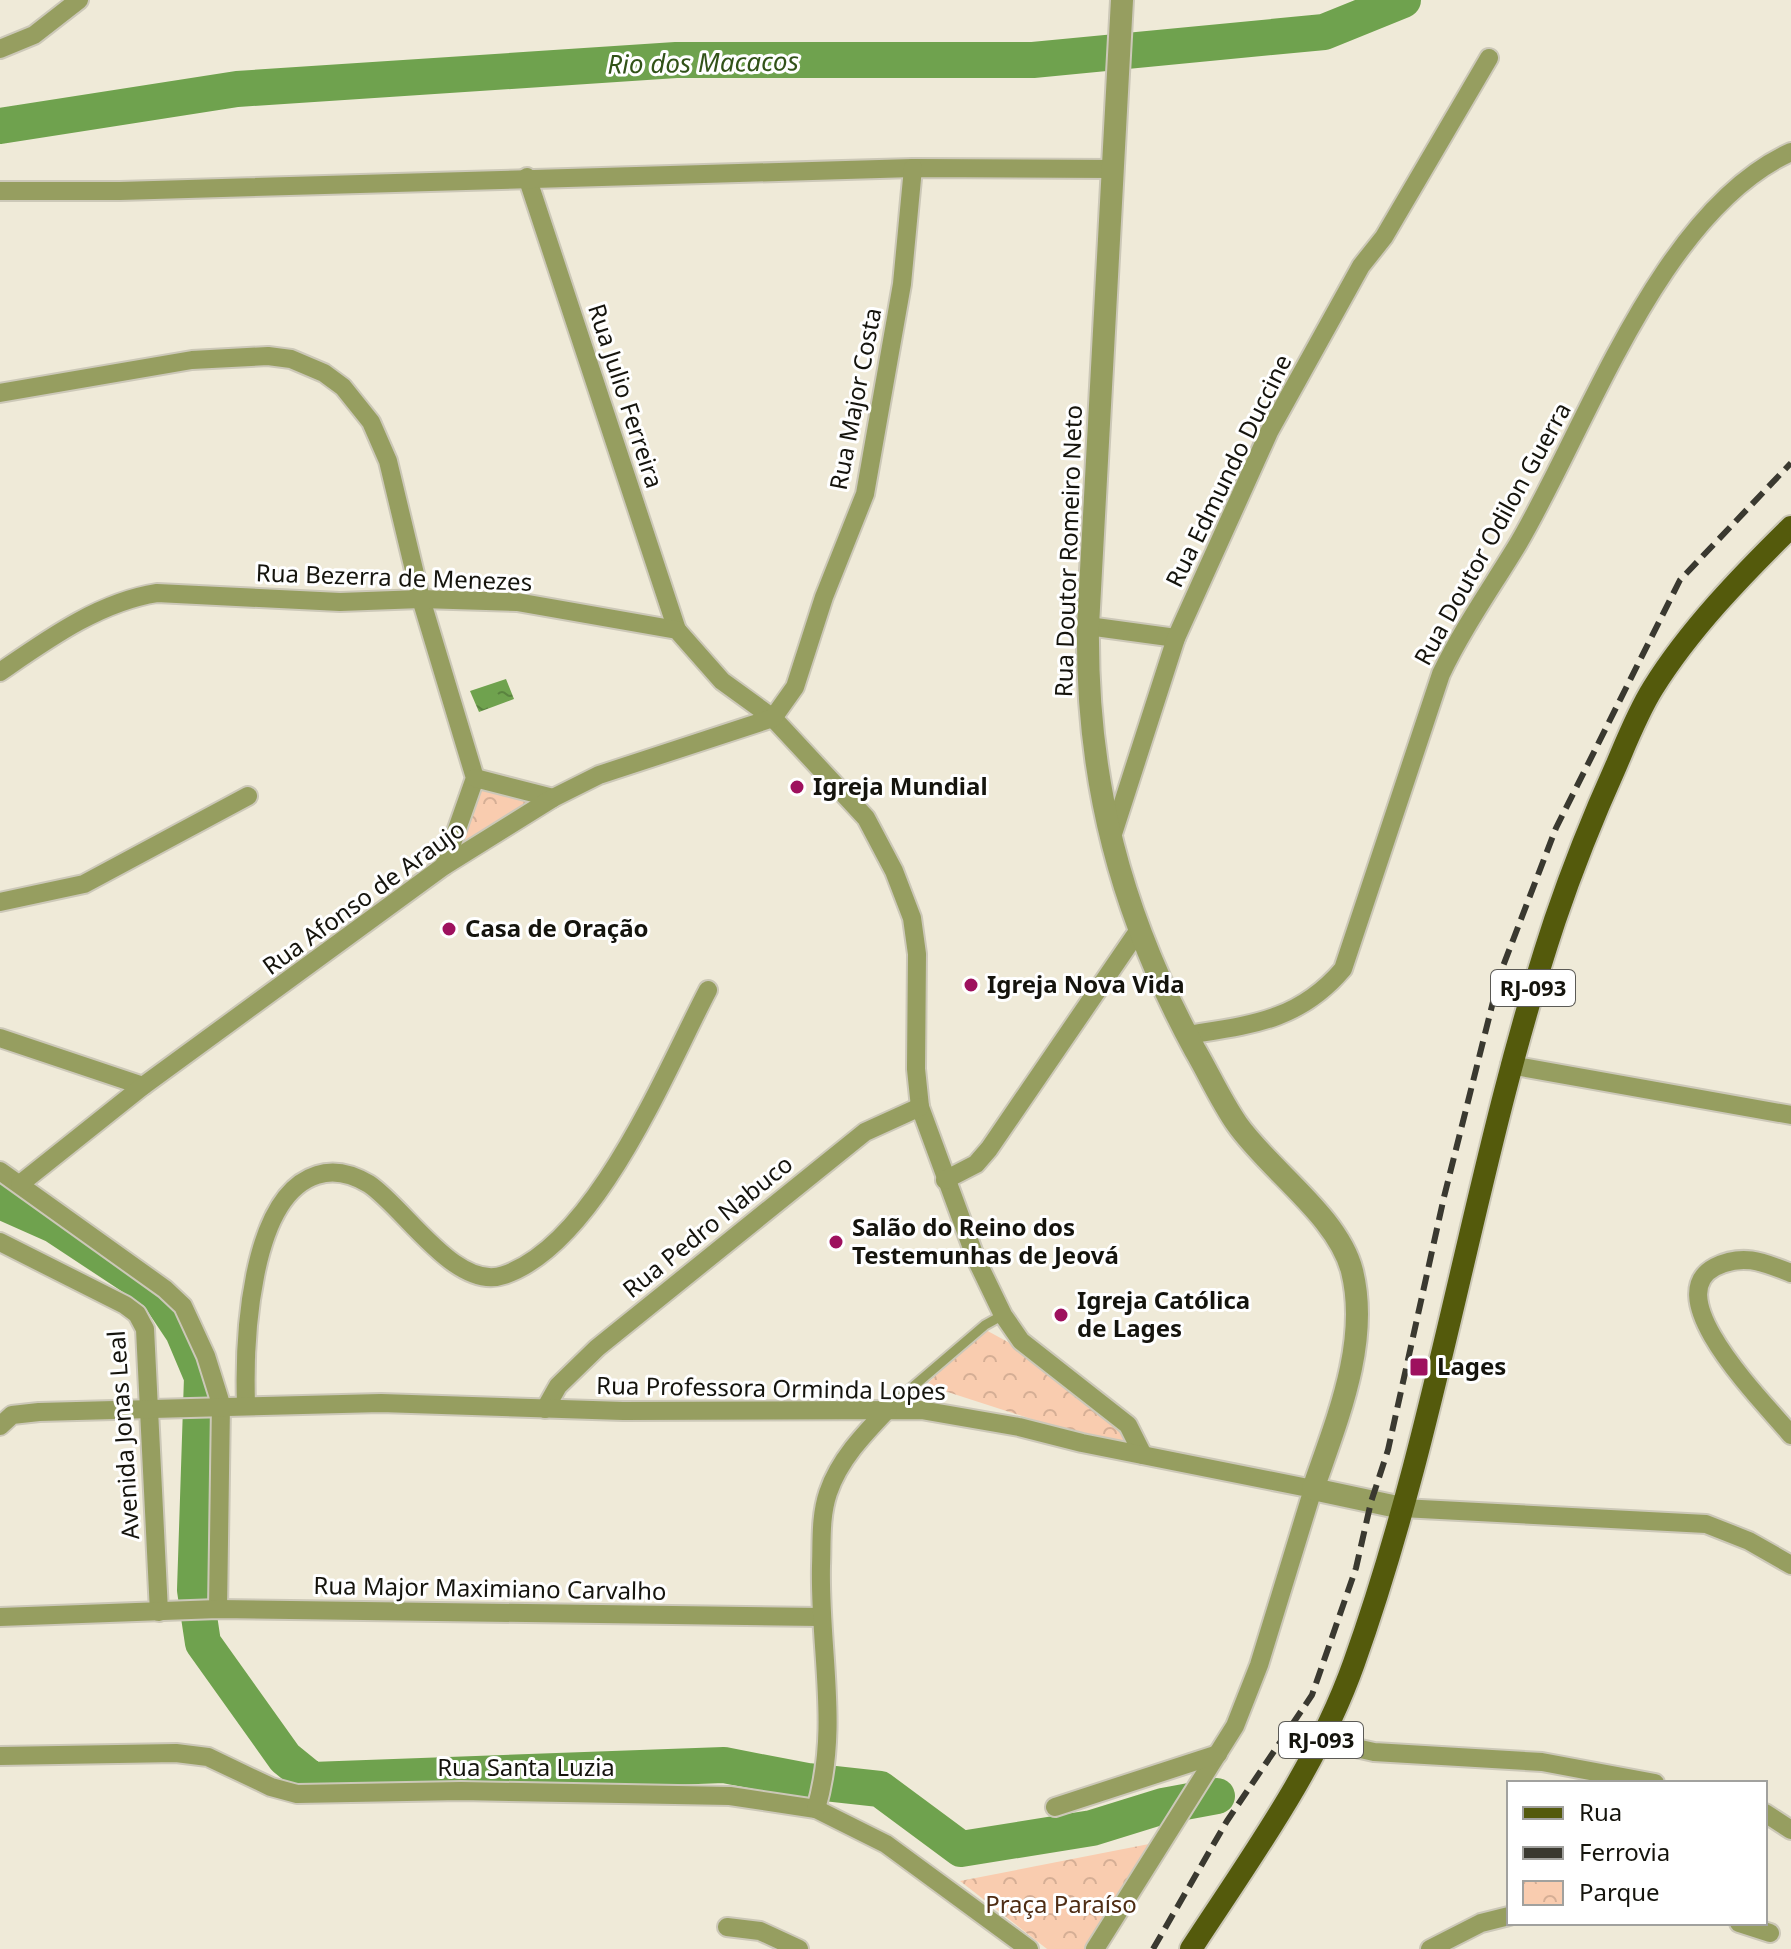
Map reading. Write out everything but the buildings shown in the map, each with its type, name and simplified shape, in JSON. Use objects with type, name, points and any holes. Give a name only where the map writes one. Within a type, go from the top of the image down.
[{"type":"main road","name":"RJ-093","points":[[1191,1949],[1299,1781],[1325,1733],[1353,1666],[1402,1508],[1444,1350],[1510,1065],[1584,837],[1651,690],[1685,643],[1791,527]]},
{"type":"street","points":[[0,49],[34,35],[79,0]]},
{"type":"street","name":"Rua Doutor Romeiro Neto","points":[[1122,0],[1122,49],[1088,626],[1090,715],[1110,845],[1138,931],[1187,1035],[1235,1120],[1264,1159],[1338,1239],[1351,1269],[1356,1293],[1353,1347],[1343,1402],[1313,1489]]},
{"type":"street","name":"Rua Edmundo Duccine","points":[[1110,845],[1176,638],[1269,432],[1361,266],[1384,237],[1419,172],[1489,58]]},
{"type":"street","name":"Rua Doutor Odilon Guerra","points":[[1187,1035],[1286,1014],[1308,1003],[1343,969],[1441,674],[1454,646],[1518,543],[1627,337],[1665,272],[1712,210],[1768,162],[1791,152]]},
{"type":"street","points":[[0,191],[120,191],[913,168],[1113,169]]},
{"type":"street","name":"Rua Major Costa","points":[[773,718],[795,687],[824,597],[865,494],[902,284],[913,168]]},
{"type":"street","name":"Rua Julio Ferreira","points":[[527,177],[677,630]]},
{"type":"street","points":[[0,393],[192,360],[268,356],[291,359],[324,373],[343,387],[371,422],[388,461],[421,599],[475,778],[444,866]]},
{"type":"street","name":"Rua Bezerra de Menezes","points":[[0,672],[51,637],[130,597],[157,593],[340,602],[421,599],[517,602],[677,630]]},
{"type":"street","points":[[1088,626],[1176,638]]},
{"type":"street","points":[[677,630],[722,681],[773,718],[866,818],[894,871],[912,918],[917,954],[916,1069],[920,1107],[976,1259],[1003,1315],[1033,1354],[1128,1425],[1143,1455]]},
{"type":"street","name":"Rua Afonso de Araujo","points":[[20,1184],[143,1086],[444,866],[553,798],[599,775],[773,718]]},
{"type":"street","points":[[475,778],[553,798]]},
{"type":"street","points":[[0,902],[84,884],[248,796]]},
{"type":"street","points":[[945,1180],[976,1164],[989,1149],[1138,931]]},
{"type":"street","points":[[246,1404],[245,1346],[265,1236],[283,1198],[301,1180],[324,1173],[344,1173],[369,1184],[459,1267],[481,1277],[503,1276],[546,1250],[593,1200],[622,1155],[708,990]]},
{"type":"street","points":[[0,1038],[143,1086]]},
{"type":"street","points":[[1510,1065],[1791,1115]]},
{"type":"street","name":"Rua Pedro Nabuco","points":[[545,1409],[558,1386],[597,1348],[865,1132],[920,1107]]},
{"type":"street","points":[[0,1171],[165,1289],[183,1306],[206,1356],[215,1405],[210,1610]]},
{"type":"street","name":"Avenida Jonas Leal","points":[[0,1242],[137,1314],[145,1329],[148,1407],[168,1612]]},
{"type":"street","points":[[1791,1273],[1754,1259],[1724,1263],[1710,1270],[1702,1281],[1699,1305],[1707,1332],[1791,1435]]},
{"type":"street","name":"Rua Professora Orminda Lopes","points":[[0,1426],[12,1415],[246,1404],[381,1403],[545,1409],[888,1409],[956,1415],[1313,1489]]},
{"type":"street","points":[[818,1803],[826,1771],[830,1727],[820,1617],[822,1519],[828,1494],[849,1454],[888,1409]]},
{"type":"street","points":[[1095,1949],[1197,1789],[1249,1695],[1313,1489],[1402,1508],[1706,1524],[1749,1541],[1791,1565]]},
{"type":"street","name":"Rua Major Maximiano Carvalho","points":[[0,1617],[210,1610],[820,1617]]},
{"type":"street","points":[[1325,1733],[1356,1748],[1374,1752],[1542,1762],[1644,1781]]},
{"type":"street","name":"Rua Santa Luzia","points":[[0,1756],[176,1753],[226,1763],[271,1787],[297,1794],[461,1791],[683,1794],[818,1803],[886,1844],[1024,1945]]},
{"type":"street","points":[[1055,1807],[1218,1754]]},
{"type":"street","points":[[1767,1814],[1791,1830]]},
{"type":"street","points":[[1430,1949],[1481,1923],[1507,1916]]},
{"type":"street","points":[[1745,1925],[1770,1933]]},
{"type":"street","points":[[727,1927],[760,1931],[799,1949]]},
{"type":"lane","points":[[888,1409],[985,1325],[1003,1315]]},
{"type":"green space","points":[[475,787],[536,797],[516,817],[451,860]]},
{"type":"green space","points":[[984,1329],[1081,1382],[1143,1455],[926,1385]]},
{"type":"green space","name":"Praça Paraíso","points":[[1149,1844],[1084,1949],[1047,1949],[960,1881]]},
{"type":"water","points":[[506,679],[514,699],[479,712],[470,691]]},
{"type":"waterway","name":"Rio dos Macacos","points":[[0,126],[237,89],[676,60],[1033,60],[1324,32],[1403,0]]},
{"type":"waterway","points":[[0,1201],[54,1225],[157,1293],[183,1332],[202,1377],[195,1590],[203,1643],[285,1758],[312,1780],[724,1765],[807,1781],[880,1789],[961,1849],[1092,1828],[1163,1806],[1217,1796]]},
{"type":"railway","points":[[1153,1949],[1227,1821],[1312,1695],[1356,1568],[1371,1502],[1388,1450],[1444,1197],[1500,974],[1556,828],[1680,580],[1791,463]]},
{"type":"place","name":"Igreja Mundial","points":[[797,787]]},
{"type":"place","name":"Casa de Oração","points":[[449,929]]},
{"type":"place","name":"Igreja Nova Vida","points":[[971,985]]},
{"type":"place","name":"Salão do Reino dos Testemunhas de Jeová","points":[[836,1242]]},
{"type":"place","name":"Igreja Católica de Lages","points":[[1061,1315]]},
{"type":"place","name":"Lages","points":[[1419,1367]]}]
